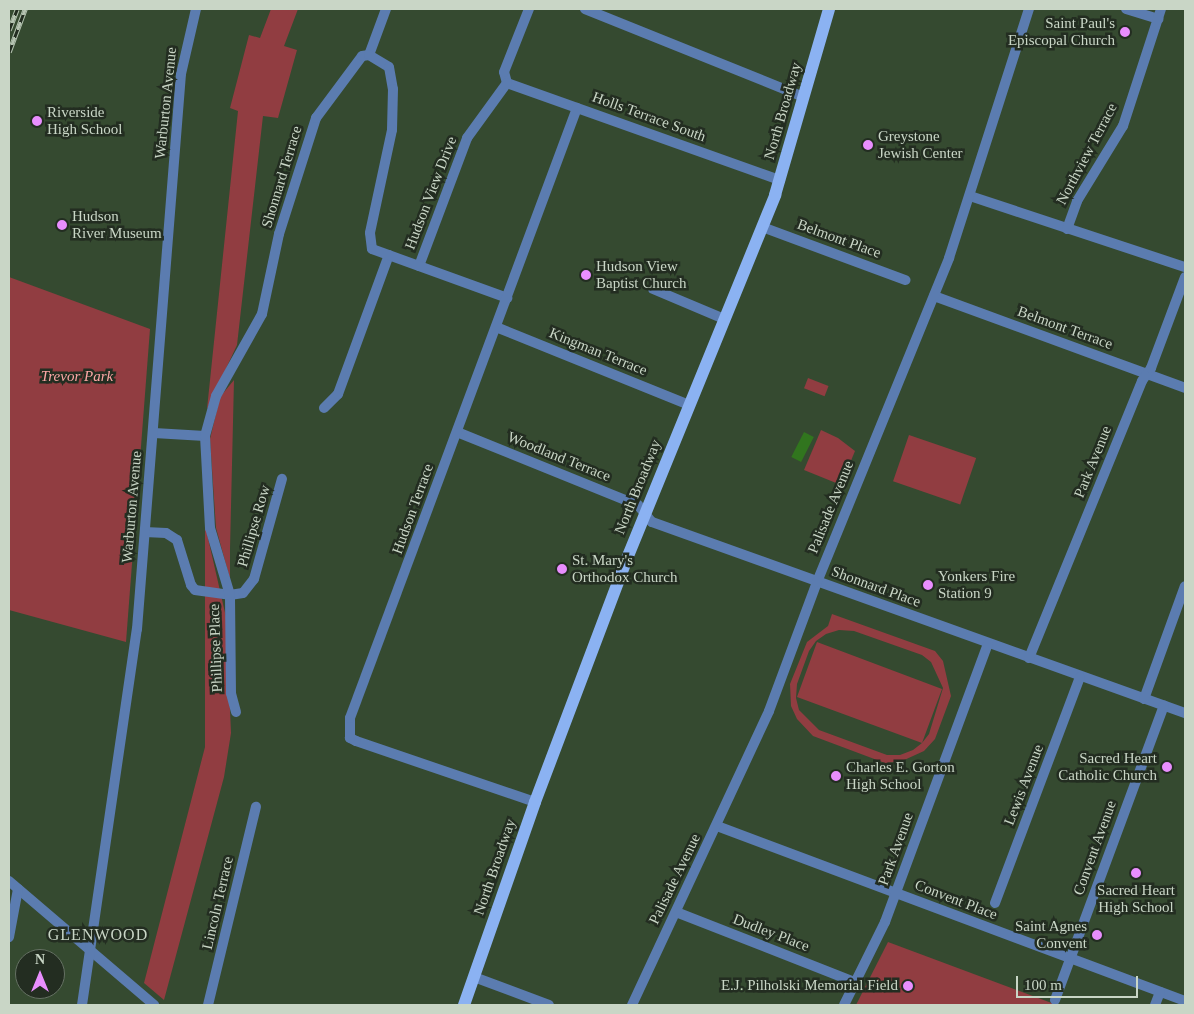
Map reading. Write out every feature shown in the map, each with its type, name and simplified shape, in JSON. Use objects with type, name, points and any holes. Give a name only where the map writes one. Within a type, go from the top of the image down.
[{"type":"main road","name":"North Broadway","points":[[464,1005],[535,802],[645,514],[780,180],[829,9]]},
{"type":"street","name":"Warburton Avenue","points":[[82,1005],[137,629],[181,74],[196,9]]},
{"type":"street","points":[[386,9],[369,55],[382,60],[391,74],[392,130],[370,234],[372,249],[507,298]]},
{"type":"street","points":[[507,83],[504,72],[529,9]]},
{"type":"street","points":[[585,9],[804,97]]},
{"type":"street","name":"Palisade Avenue","points":[[632,1005],[769,711],[817,582],[934,296],[970,196],[1029,9]]},
{"type":"street","points":[[1126,9],[1159,14]]},
{"type":"street","name":"Northview Terrace","points":[[1067,229],[1077,201],[1123,126],[1159,14]]},
{"type":"street","name":"Shonnard Terrace","points":[[205,436],[216,396],[262,314],[279,234],[316,118],[350,69],[362,56],[369,55]]},
{"type":"street","name":"Holls Terrace South","points":[[507,83],[780,180]]},
{"type":"street","name":"Hudson View Drive","points":[[419,266],[467,138],[507,83]]},
{"type":"street","name":"Hudson Terrace","points":[[535,802],[350,738],[350,718],[577,108]]},
{"type":"street","points":[[970,196],[1185,267]]},
{"type":"street","name":"Belmont Place","points":[[762,227],[905,280]]},
{"type":"street","points":[[324,408],[338,394],[389,255]]},
{"type":"street","name":"Park Avenue","points":[[1029,658],[1185,277]]},
{"type":"street","points":[[653,289],[724,320]]},
{"type":"street","name":"Belmont Terrace","points":[[934,296],[1185,388]]},
{"type":"street","name":"Kingman Terrace","points":[[496,327],[689,405]]},
{"type":"street","name":"Woodland Terrace","points":[[458,432],[638,505],[645,514]]},
{"type":"street","points":[[154,433],[205,436]]},
{"type":"street","name":"Phillipse Place","points":[[205,436],[210,528],[230,595],[231,693],[236,712]]},
{"type":"street","name":"Phillipse Row","points":[[230,595],[243,593],[254,579],[282,479]]},
{"type":"street","name":"Shonnard Place","points":[[645,514],[652,522],[1080,677],[1185,713]]},
{"type":"street","points":[[145,532],[166,534],[178,540],[191,585],[195,590],[230,595]]},
{"type":"street","points":[[1144,699],[1185,586]]},
{"type":"street","name":"Park Avenue","points":[[844,1005],[896,893],[988,644]]},
{"type":"street","name":"Lewis Avenue","points":[[995,904],[1080,677]]},
{"type":"street","name":"Convent Avenue","points":[[1055,1000],[1164,706]]},
{"type":"street","name":"Lincoln Terrace","points":[[208,1005],[256,806]]},
{"type":"street","name":"Convent Place","points":[[717,826],[1185,1002]]},
{"type":"street","points":[[9,881],[154,1005]]},
{"type":"street","points":[[9,937],[18,889]]},
{"type":"street","name":"Dudley Place","points":[[676,912],[855,982]]},
{"type":"street","points":[[474,977],[549,1005]]},
{"type":"street","points":[[1155,1005],[1160,992]]},
{"type":"green space","points":[[271,9],[298,9],[284,46],[297,50],[278,118],[263,116],[237,345],[207,409],[238,111],[230,108],[249,35],[260,38]]},
{"type":"green space","name":"Trevor Park","points":[[9,277],[150,329],[126,642],[9,610]]},
{"type":"green space","points":[[808,378],[829,386],[825,396],[804,388]]},
{"type":"green space","points":[[234,380],[230,579],[216,528],[210,439],[220,397]]},
{"type":"green space","points":[[821,430],[838,438],[855,451],[841,485],[804,470]]},
{"type":"green space","points":[[909,435],[976,458],[960,504],[893,481]]},
{"type":"green space","points":[[205,525],[226,617],[231,733],[224,777],[164,1000],[144,983],[205,747]]},
{"type":"green space","points":[[832,614],[935,651],[943,661],[951,696],[935,739],[924,751],[902,761],[885,763],[813,736],[797,719],[791,706],[790,684],[807,642],[828,626]],"holes":[[[839,630],[854,631],[922,655],[931,662],[943,688],[929,734],[913,750],[900,755],[887,755],[819,730],[799,710],[796,698],[797,684],[809,651],[816,641],[826,634]]]},
{"type":"green space","points":[[817,642],[942,689],[922,743],[797,697]]},
{"type":"green space","points":[[888,942],[1057,1005],[856,1005]]},
{"type":"shaded area","points":[[804,432],[814,437],[801,462],[791,457]]},
{"type":"railway","points":[[9,30],[17,9]]},
{"type":"railway","points":[[9,52],[25,9]]},
{"type":"place","name":"Saint Paul's Episcopal Church","points":[[1125,32]]},
{"type":"place","name":"Riverside High School","points":[[37,121]]},
{"type":"place","name":"Greystone Jewish Center","points":[[868,145]]},
{"type":"place","name":"Hudson River Museum","points":[[62,225]]},
{"type":"place","name":"Hudson View Baptist Church","points":[[586,275]]},
{"type":"place","name":"St. Mary's Orthodox Church","points":[[562,569]]},
{"type":"place","name":"Yonkers Fire Station 9","points":[[928,585]]},
{"type":"place","name":"Sacred Heart Catholic Church","points":[[1167,767]]},
{"type":"place","name":"Charles E. Gorton High School","points":[[836,776]]},
{"type":"place","name":"Sacred Heart High School","points":[[1136,873]]},
{"type":"place","name":"Saint Agnes Convent","points":[[1097,935]]},
{"type":"place","name":"E.J. Pilholski Memorial Field","points":[[908,986]]},
{"type":"district","name":"GLENWOOD","points":[[98,935]]}]
